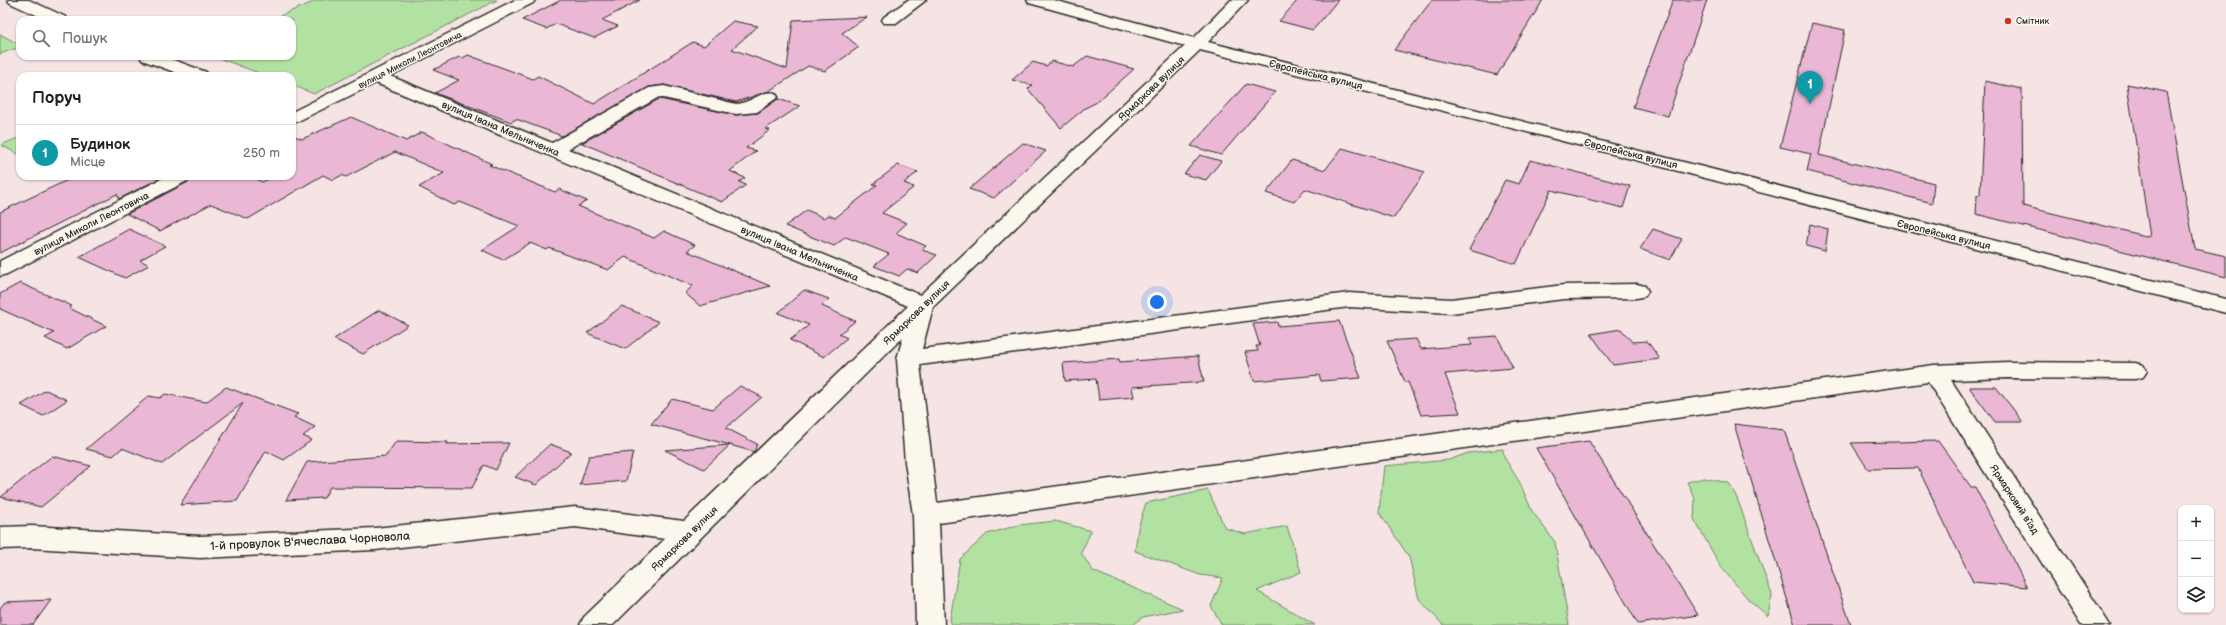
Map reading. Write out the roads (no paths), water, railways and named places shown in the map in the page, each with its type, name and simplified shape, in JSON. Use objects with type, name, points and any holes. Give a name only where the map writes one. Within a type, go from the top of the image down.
[{"type":"street","points":[[16,0],[51,16]]},
{"type":"street","name":"вулиця Миколи Леонтовича","points":[[296,115],[377,76],[527,0]]},
{"type":"street","points":[[890,20],[918,0]]},
{"type":"street","name":"Європейська вулиця","points":[[1035,0],[1197,44],[1549,132],[2226,306]]},
{"type":"street","name":"Ярмаркова вулиця","points":[[594,625],[924,304],[1197,44],[1240,0]]},
{"type":"street","points":[[158,60],[190,72]]},
{"type":"street","name":"вулиця Івана Мельниченка","points":[[377,76],[924,304]]},
{"type":"street","points":[[553,150],[655,92],[664,91],[736,109],[751,108],[769,97]]},
{"type":"street","name":"вулиця Миколи Леонтовича","points":[[0,269],[174,180]]},
{"type":"street","points":[[908,359],[1348,300],[1451,306],[1564,292],[1637,292]]},
{"type":"street","points":[[924,304],[908,359],[926,515],[930,625]]},
{"type":"street","points":[[926,515],[1934,373],[2008,370],[2136,371]]},
{"type":"street","name":"Ярмарковий вʼїзд","points":[[1934,373],[2096,625]]},
{"type":"street","name":"1-й провулок В'ячеслава Чорновола","points":[[0,538],[32,537],[200,547],[375,540],[575,516],[690,532]]},
{"type":"place","name":"Смітник","points":[[2008,21]]},
{"type":"place","name":"Будинок","points":[[1810,104]]}]
